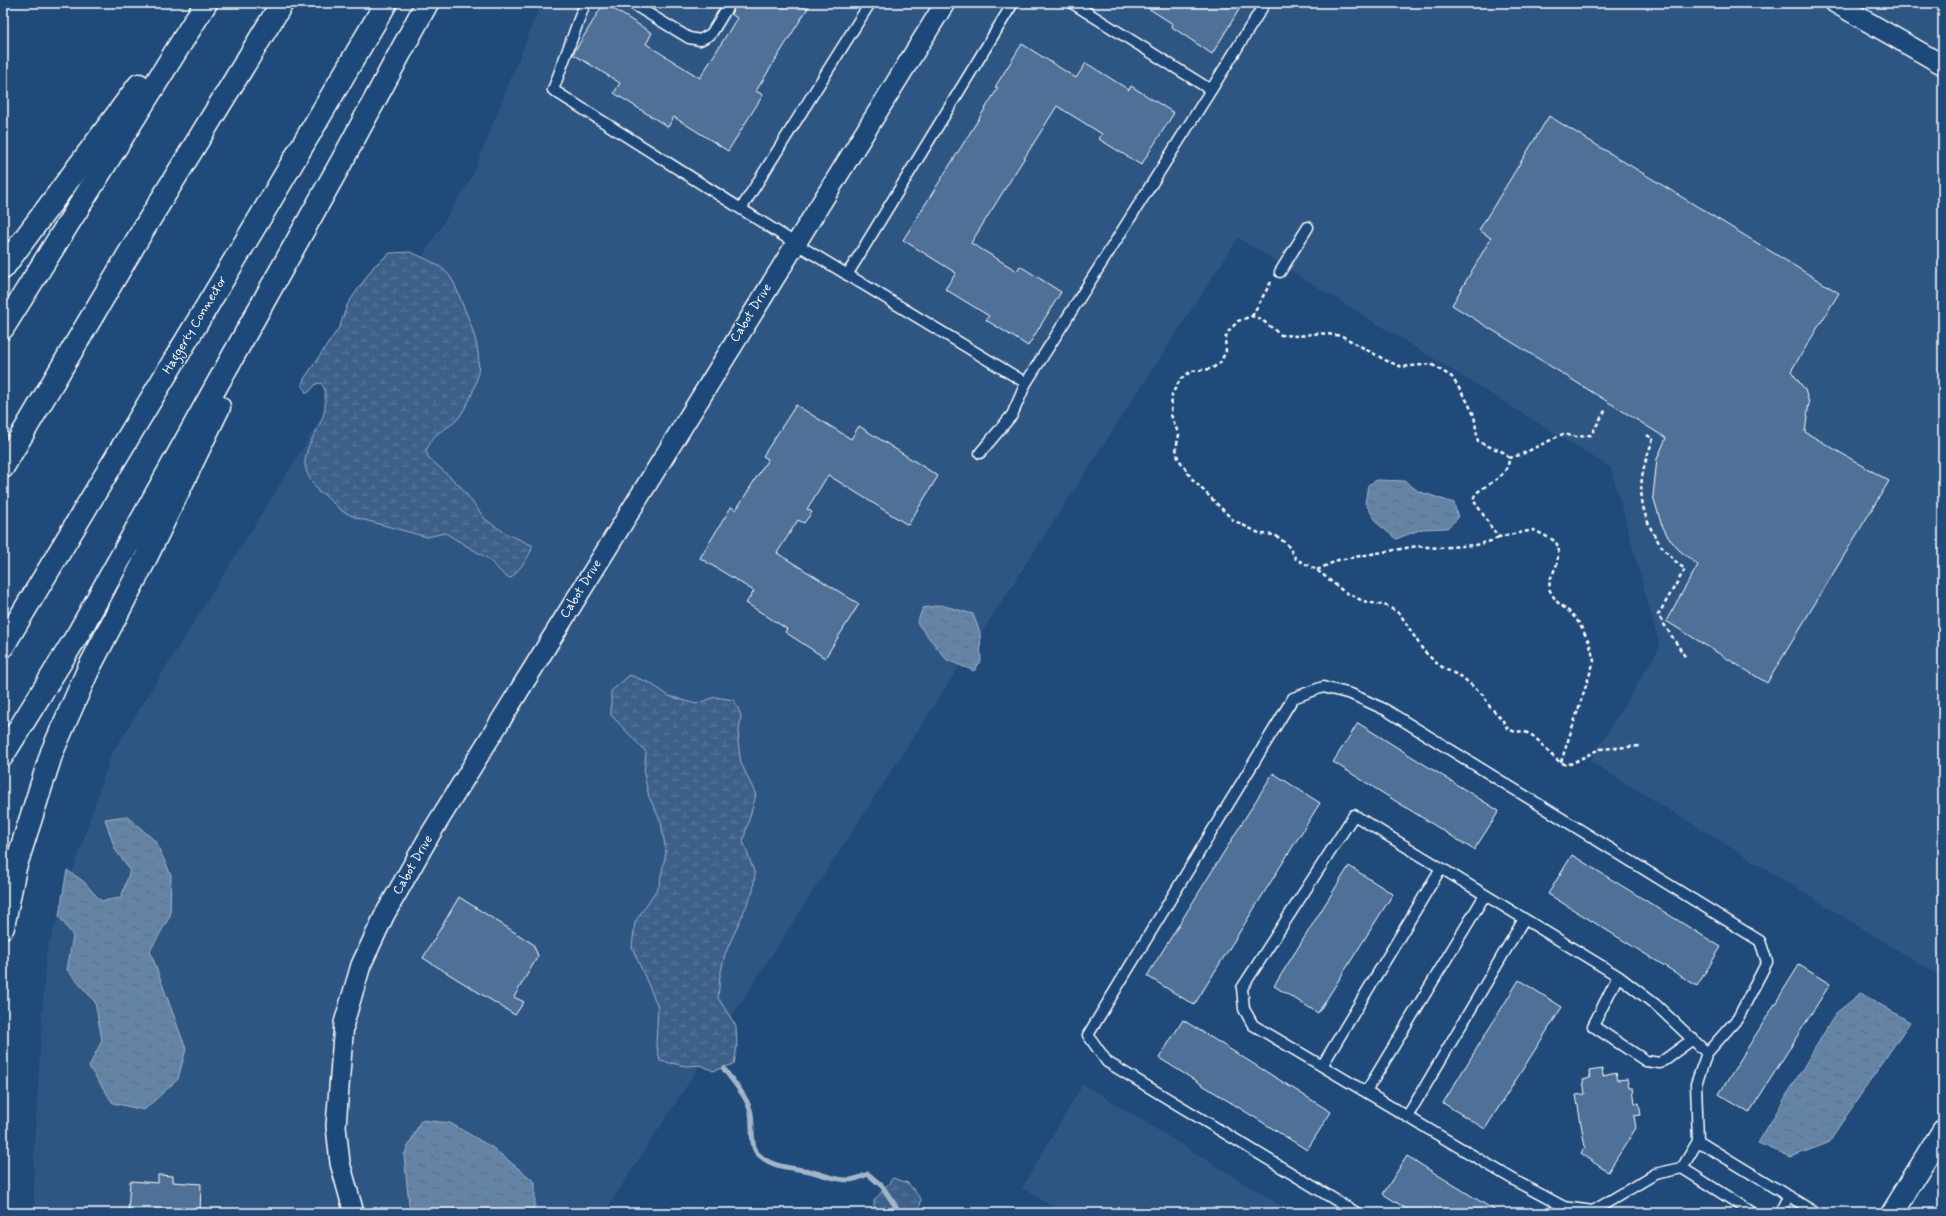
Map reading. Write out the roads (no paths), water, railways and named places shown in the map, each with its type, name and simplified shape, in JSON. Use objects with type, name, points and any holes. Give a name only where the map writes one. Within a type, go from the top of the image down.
[{"type":"main road","points":[[3,268],[84,158],[202,3]]},
{"type":"main road","points":[[3,328],[206,3]]},
{"type":"main road","points":[[3,467],[142,230],[282,3]]},
{"type":"main road","name":"Haggerty Connector","points":[[3,646],[267,206],[386,3]]},
{"type":"main road","points":[[3,755],[78,634],[427,3]]},
{"type":"main road","points":[[3,927],[15,868],[52,752],[89,668],[142,566],[216,415],[269,291]]},
{"type":"main road","points":[[1892,1213],[1943,1131]]},
{"type":"street","name":"Cabot Drive","points":[[354,1213],[340,1163],[336,1126],[344,1022],[364,959],[385,914],[431,833],[944,3]]},
{"type":"street","points":[[1835,3],[1943,65]]},
{"type":"lane","points":[[585,3],[552,90],[795,243],[1026,383]]},
{"type":"lane","points":[[631,3],[690,38],[700,40],[711,34],[730,3]]},
{"type":"lane","points":[[741,209],[870,3]]},
{"type":"lane","points":[[847,275],[1013,3]]},
{"type":"lane","points":[[1072,3],[1211,90]]},
{"type":"lane","points":[[980,453],[1012,415],[1026,383],[1265,3]]},
{"type":"lane","points":[[1280,272],[1308,227]]},
{"type":"lane","points":[[1357,1213],[1107,1062],[1088,1035],[1293,698],[1323,687],[1351,694],[1386,710],[1760,941],[1767,962],[1738,1018],[1707,1053],[1696,1084],[1698,1141],[1682,1168]]},
{"type":"lane","points":[[1707,1053],[1656,1005],[1618,976],[1354,815],[1242,988],[1244,1009],[1253,1025],[1521,1184],[1564,1207],[1594,1212],[1655,1174],[1682,1168],[1753,1213]]},
{"type":"lane","points":[[1322,1066],[1441,868]]},
{"type":"lane","points":[[1366,1092],[1485,895]]},
{"type":"lane","points":[[1407,1116],[1524,919]]},
{"type":"lane","points":[[1618,976],[1593,1026],[1646,1061],[1660,1063],[1693,1039]]},
{"type":"lane","points":[[1698,1141],[1816,1213]]},
{"type":"lane","points":[[1780,1213],[1789,1196]]},
{"type":"water","points":[[1377,480],[1405,481],[1418,491],[1454,503],[1458,518],[1447,528],[1422,529],[1396,539],[1378,524],[1365,503],[1368,485]]},
{"type":"water","points":[[941,605],[973,614],[980,633],[981,661],[974,671],[947,660],[917,623],[923,608]]},
{"type":"water","points":[[127,816],[156,842],[171,875],[170,916],[150,951],[186,1049],[178,1079],[144,1110],[113,1103],[89,1067],[102,1040],[95,1002],[67,970],[73,936],[59,916],[67,870],[83,881],[101,901],[121,898],[130,870],[115,849],[105,819]]},
{"type":"water","points":[[1861,993],[1910,1022],[1828,1143],[1791,1157],[1758,1143],[1836,1013]]},
{"type":"water","points":[[421,1120],[450,1123],[493,1148],[535,1182],[535,1206],[530,1213],[410,1213],[404,1155]]},
{"type":"waterway","points":[[724,1069],[740,1090],[749,1107],[755,1151],[763,1159],[789,1168],[809,1171],[838,1179],[848,1180],[868,1174],[882,1186],[900,1213]]}]
